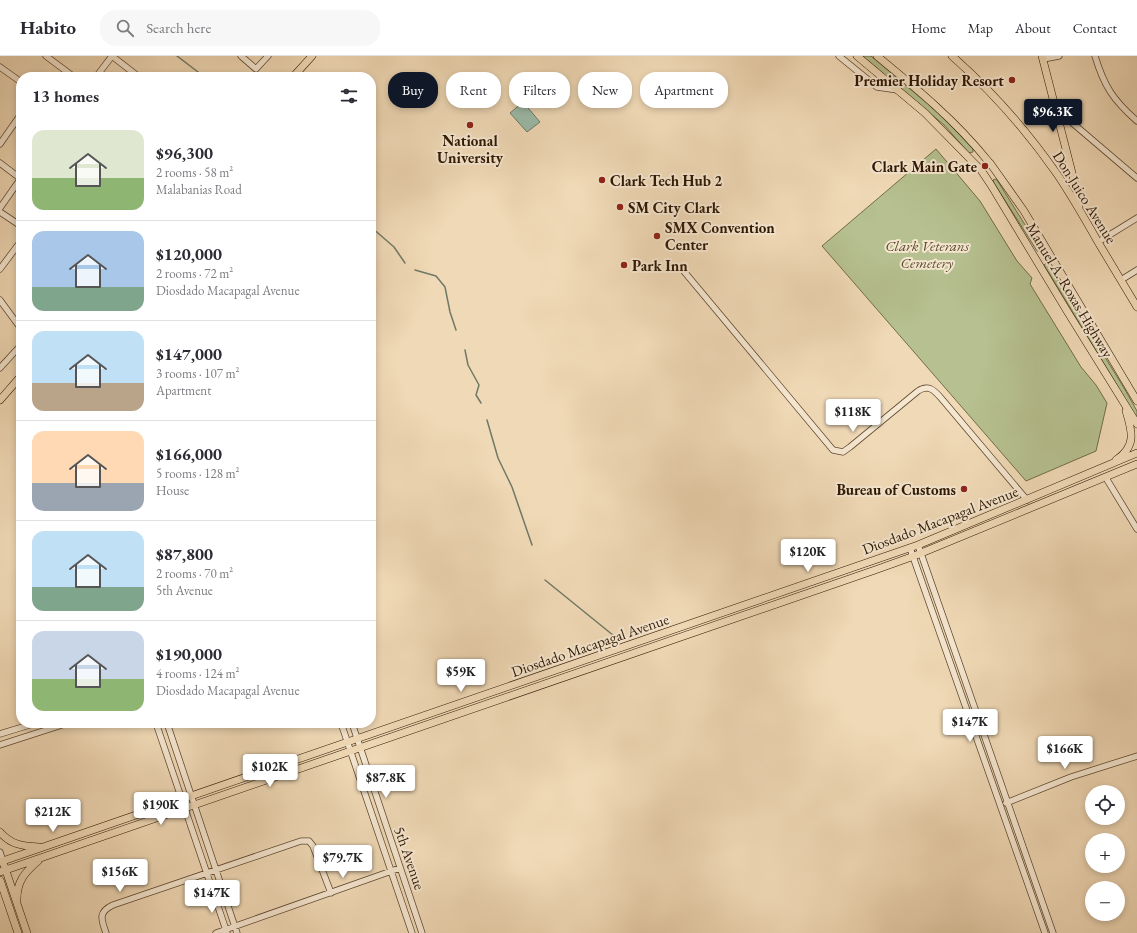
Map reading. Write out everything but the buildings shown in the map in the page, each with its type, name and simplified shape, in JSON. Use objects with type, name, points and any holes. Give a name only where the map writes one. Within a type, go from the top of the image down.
[{"type":"main road","points":[[298,72],[312,56]]},
{"type":"main road","name":"Manuel A. Roxas Highway","points":[[857,56],[925,113],[986,176],[1137,424]]},
{"type":"main road","name":"Manuel A. Roxas Highway","points":[[877,56],[934,104],[989,162],[1024,211],[1137,401]]},
{"type":"main road","name":"Don Juico Avenue","points":[[952,56],[982,83],[1001,103],[1036,145],[1058,175],[1079,208],[1137,307]]},
{"type":"main road","points":[[1043,58],[1079,200],[1079,208]]},
{"type":"main road","points":[[970,158],[979,150]]},
{"type":"main road","points":[[986,176],[995,170]]},
{"type":"main road","points":[[0,400],[16,382]]},
{"type":"main road","points":[[1100,469],[1121,456],[1130,442],[1132,436],[1131,429],[1123,401]]},
{"type":"main road","name":"Diosdado Macapagal Avenue","points":[[2,862],[910,548],[1137,454]]},
{"type":"main road","name":"Diosdado Macapagal Avenue","points":[[3,871],[914,556],[1137,464]]},
{"type":"main road","points":[[527,680],[530,688]]},
{"type":"main road","points":[[0,832],[5,838],[16,845],[44,847]]},
{"type":"main road","points":[[16,902],[18,887],[22,876],[42,857]]},
{"type":"main road","points":[[2,862],[3,871],[27,933]]},
{"type":"main road","points":[[0,880],[18,933]]},
{"type":"street","points":[[46,56],[67,72]]},
{"type":"street","points":[[100,72],[112,56],[133,72]]},
{"type":"street","points":[[241,56],[256,69],[268,56]]},
{"type":"street","points":[[840,56],[877,87],[898,90]]},
{"type":"street","points":[[1043,58],[1058,56]]},
{"type":"street","points":[[1095,56],[1108,90],[1121,107],[1137,121]]},
{"type":"street","points":[[0,68],[16,79]]},
{"type":"street","points":[[1056,109],[1137,178]]},
{"type":"street","points":[[0,144],[16,121]]},
{"type":"street","points":[[0,163],[16,175]]},
{"type":"street","points":[[0,208],[16,186]]},
{"type":"street","points":[[0,212],[16,223]]},
{"type":"street","points":[[1098,242],[1137,218]]},
{"type":"street","points":[[0,269],[16,248]]},
{"type":"street","points":[[682,269],[833,450],[843,452],[850,448],[918,391],[928,388],[941,398],[1028,500]]},
{"type":"street","points":[[1121,280],[1137,270]]},
{"type":"street","points":[[0,300],[16,322]]},
{"type":"street","points":[[0,368],[16,350]]},
{"type":"street","points":[[1106,478],[1137,529]]},
{"type":"street","points":[[918,545],[1053,933]]},
{"type":"street","points":[[910,548],[1045,933]]},
{"type":"street","points":[[0,734],[20,728]]},
{"type":"street","points":[[0,745],[53,728]]},
{"type":"street","points":[[158,728],[226,931]]},
{"type":"street","points":[[169,728],[237,933]]},
{"type":"street","name":"5th Avenue","points":[[342,728],[412,933]]},
{"type":"street","name":"5th Avenue","points":[[354,728],[422,933]]},
{"type":"street","points":[[1000,805],[1071,777],[1137,756]]},
{"type":"street","points":[[106,933],[101,917],[105,909],[113,905],[301,841],[309,841],[318,859],[330,893]]},
{"type":"street","points":[[0,852],[2,862]]},
{"type":"street","points":[[216,933],[226,931],[235,926],[400,868]]},
{"type":"green space","points":[[862,56],[871,56],[942,116],[973,149],[973,152],[969,153],[944,125]]},
{"type":"green space","name":"Clark Veterans Cemetery","points":[[936,149],[980,201],[1017,261],[1032,278],[1030,284],[1081,367],[1096,385],[1107,403],[1096,451],[1026,481],[822,246]]},
{"type":"green space","points":[[995,179],[1039,247],[1040,251],[1037,251],[994,183],[993,180]]},
{"type":"green space","points":[[1046,263],[1124,388],[1137,411],[1137,418],[1044,265]]},
{"type":"shaded area","points":[[516,108],[528,108],[540,122],[527,132],[510,113]]},
{"type":"waterway","points":[[177,56],[198,72]]},
{"type":"waterway","points":[[376,231],[394,247],[405,263]]},
{"type":"waterway","points":[[415,270],[436,276],[445,287],[450,312],[456,330]]},
{"type":"waterway","points":[[465,350],[468,365],[479,385],[476,395],[481,403]]},
{"type":"waterway","points":[[487,420],[498,458],[512,487],[532,545]]},
{"type":"waterway","points":[[545,580],[619,640]]},
{"type":"place","name":"Premier Holiday Resort","points":[[1012,80]]},
{"type":"place","name":"National University","points":[[470,125]]},
{"type":"place","name":"Clark Main Gate","points":[[985,166]]},
{"type":"place","name":"Clark Tech Hub 2","points":[[602,180]]},
{"type":"place","name":"SM City Clark","points":[[620,207]]},
{"type":"place","name":"SMX Convention Center","points":[[657,236]]},
{"type":"place","name":"Park Inn","points":[[624,265]]},
{"type":"place","name":"Bureau of Customs","points":[[964,489]]}]
